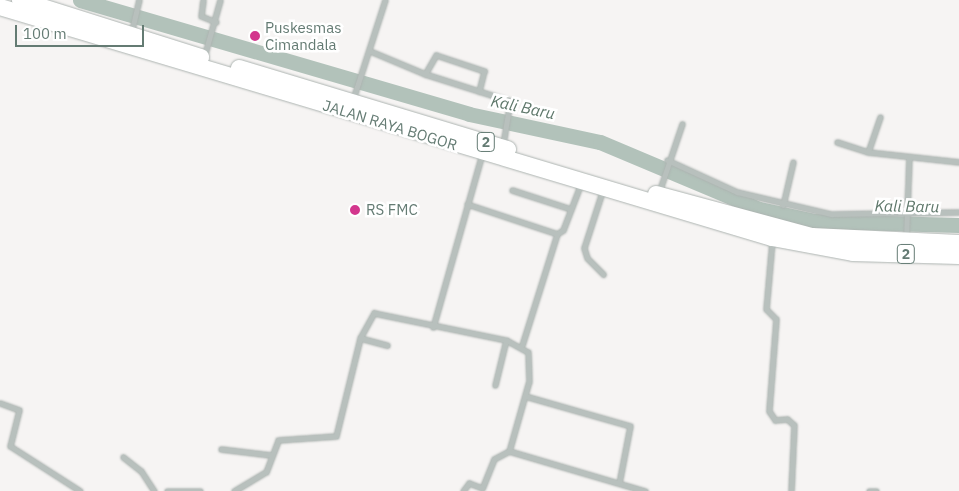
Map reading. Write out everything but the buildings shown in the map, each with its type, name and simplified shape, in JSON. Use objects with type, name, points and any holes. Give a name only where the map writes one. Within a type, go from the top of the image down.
[{"type":"highway","name":"JALAN RAYA BOGOR","points":[[20,0],[206,52],[812,236],[906,237],[959,243]]},
{"type":"highway","name":"JALAN RAYA BOGOR","points":[[0,7],[581,183],[772,238],[853,253],[959,256]]},
{"type":"street","points":[[131,31],[139,0]]},
{"type":"street","points":[[203,0],[201,16],[215,25]]},
{"type":"street","points":[[206,52],[215,25],[220,0]]},
{"type":"street","points":[[353,98],[364,76],[385,0]]},
{"type":"street","points":[[370,51],[425,74],[510,101],[503,142]]},
{"type":"street","points":[[425,74],[436,55],[484,71],[479,91]]},
{"type":"street","points":[[868,152],[880,117]]},
{"type":"street","points":[[659,191],[667,162],[682,124]]},
{"type":"street","points":[[837,142],[868,152],[959,162]]},
{"type":"street","points":[[433,327],[483,153]]},
{"type":"street","points":[[906,237],[909,158]]},
{"type":"street","points":[[667,162],[737,192],[783,205],[831,214],[906,216],[959,212]]},
{"type":"street","points":[[783,205],[793,162]]},
{"type":"street","points":[[522,345],[557,234],[563,230],[581,183]]},
{"type":"street","points":[[602,189],[584,252],[603,274]]},
{"type":"street","points":[[512,190],[571,209]]},
{"type":"street","points":[[467,204],[557,234]]},
{"type":"street","points":[[772,238],[766,309],[776,319],[769,411],[775,420],[787,419],[794,425],[791,491]]},
{"type":"street","points":[[234,491],[266,472],[274,444],[283,439],[326,440],[336,436],[360,338],[374,312],[433,327],[506,340],[522,345],[531,360],[525,396],[509,452]]},
{"type":"street","points":[[360,338],[387,345]]},
{"type":"street","points":[[495,385],[506,340]]},
{"type":"street","points":[[525,396],[630,426],[619,483]]},
{"type":"street","points":[[0,403],[19,410],[10,446],[80,491]]},
{"type":"street","points":[[221,449],[271,455]]},
{"type":"street","points":[[463,491],[469,483],[482,488],[494,459],[509,452],[645,491]]},
{"type":"street","points":[[123,457],[141,471],[154,491]]},
{"type":"street","points":[[167,491],[200,491]]},
{"type":"street","points":[[869,491],[876,491]]},
{"type":"waterway","name":"Kali Baru","points":[[80,0],[469,114],[600,142],[759,209],[814,221],[959,225]]},
{"type":"place","name":"Puskesmas Cimandala","points":[[255,36]]},
{"type":"place","name":"RS FMC","points":[[355,210]]}]
